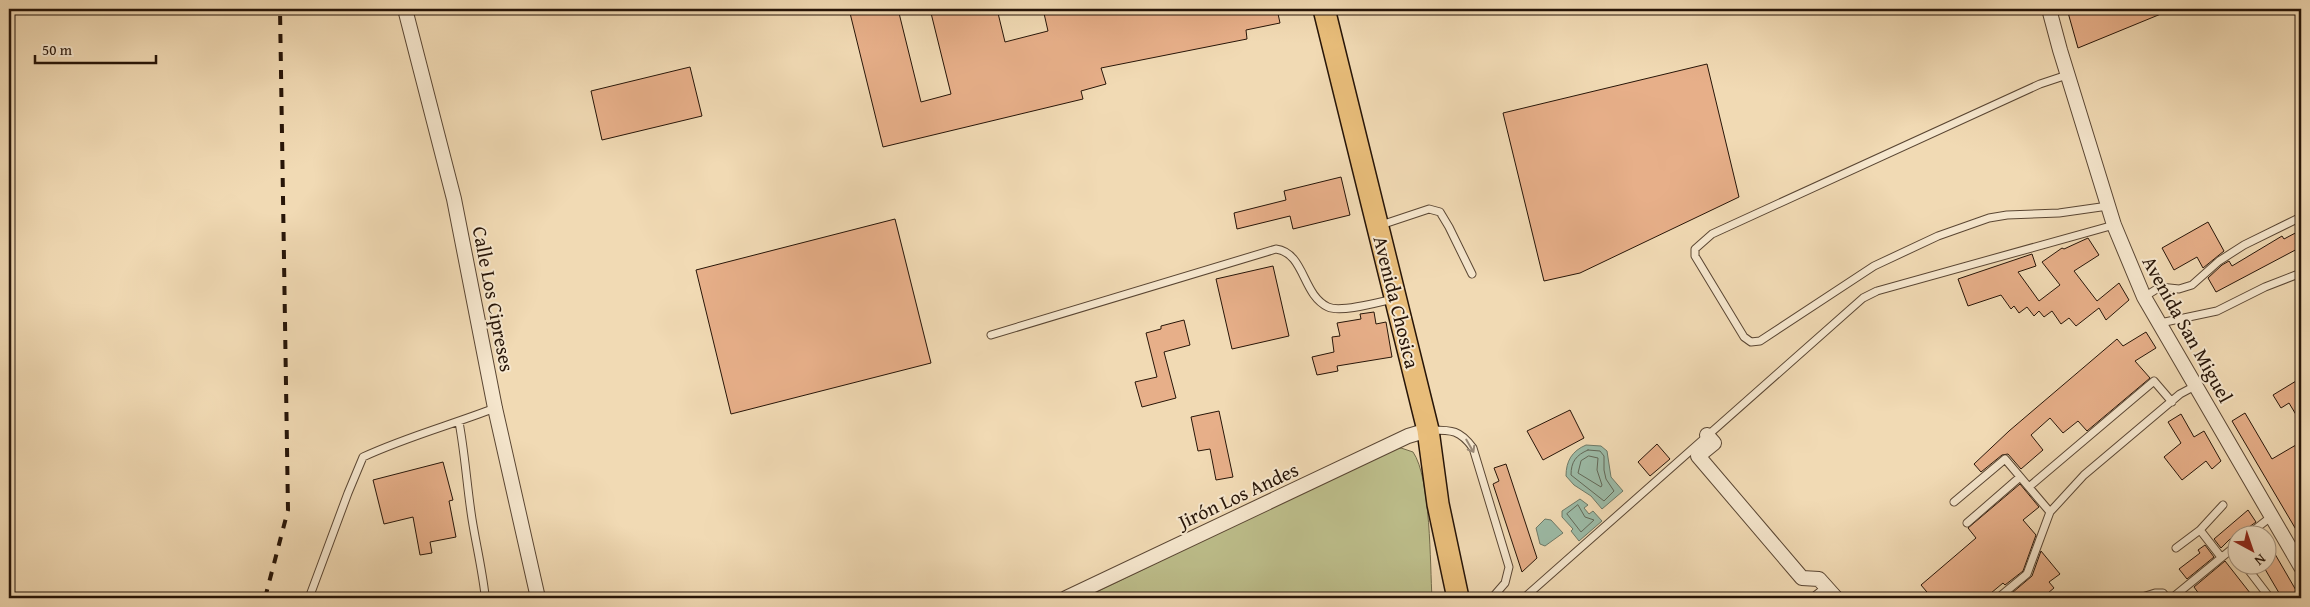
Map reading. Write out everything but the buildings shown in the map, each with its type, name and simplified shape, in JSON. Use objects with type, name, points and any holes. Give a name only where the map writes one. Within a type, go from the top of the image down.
[{"type":"main road","name":"Avenida Chosica","points":[[1324,9],[1428,430],[1438,504],[1458,598]]},
{"type":"street","name":"Calle Los Cipreses","points":[[405,9],[454,199],[495,408],[538,598]]},
{"type":"street","name":"Avenida San Miguel","points":[[2049,9],[2114,225],[2144,297],[2272,516],[2297,549],[2301,567]]},
{"type":"street","name":"Jirón Los Andes","points":[[1066,598],[1408,436],[1428,430]]},
{"type":"street","points":[[1707,435],[1714,443],[1698,456],[1802,578],[1819,579],[1836,598]]},
{"type":"lane","points":[[2067,74],[2040,84],[1712,234],[1695,249],[1694,256],[1744,337],[1751,342],[1760,341],[1874,266],[1938,236],[1989,218],[2007,215],[2059,214],[2108,206]]},
{"type":"lane","points":[[1378,226],[1429,209],[1440,212],[1472,274]]},
{"type":"lane","points":[[2144,297],[2160,287],[2179,289],[2192,284],[2219,261],[2244,246],[2301,218]]},
{"type":"lane","points":[[1524,598],[1863,298],[1877,292],[2114,225]]},
{"type":"lane","points":[[991,335],[1276,249],[1285,250],[1293,257],[1316,299],[1329,308],[1362,307],[1396,298]]},
{"type":"lane","points":[[2159,325],[2165,322],[2217,311],[2299,273]]},
{"type":"lane","points":[[2028,487],[2154,381],[2172,402]]},
{"type":"lane","points":[[1998,598],[2027,574],[2050,512],[2084,475],[2172,402],[2195,386]]},
{"type":"lane","points":[[309,598],[363,457],[401,440],[459,422],[495,408]]},
{"type":"lane","points":[[459,422],[472,519],[481,563],[484,598]]},
{"type":"lane","points":[[1428,430],[1450,430],[1464,436],[1473,448],[1509,567],[1505,583],[1492,598]]},
{"type":"lane","points":[[1954,502],[2005,459],[2050,512]]},
{"type":"lane","points":[[1967,522],[2020,477]]},
{"type":"lane","points":[[2176,548],[2200,530],[2223,505]]},
{"type":"lane","points":[[2262,524],[2272,516]]},
{"type":"lane","points":[[2200,530],[2221,557]]},
{"type":"lane","points":[[2172,598],[2228,552]]},
{"type":"lane","points":[[2252,574],[2270,598]]},
{"type":"lane","points":[[1812,598],[1826,587]]},
{"type":"lane","points":[[2139,598],[2155,592],[2163,593],[2167,598]]},
{"type":"green space","points":[[1401,448],[1413,452],[1419,464],[1423,481],[1428,522],[1432,598],[1084,598],[1390,450]]},
{"type":"water","points":[[1586,445],[1601,446],[1607,451],[1611,477],[1623,491],[1602,509],[1591,496],[1574,485],[1566,476],[1567,466],[1571,457],[1577,450]]},
{"type":"water","points":[[1580,499],[1588,505],[1584,508],[1589,514],[1593,511],[1602,521],[1579,541],[1571,531],[1573,529],[1562,517],[1562,511]]},
{"type":"water","points":[[1545,519],[1551,520],[1563,533],[1545,546],[1540,544],[1536,528]]},
{"type":"railway","points":[[265,598],[288,510],[280,9]]}]
